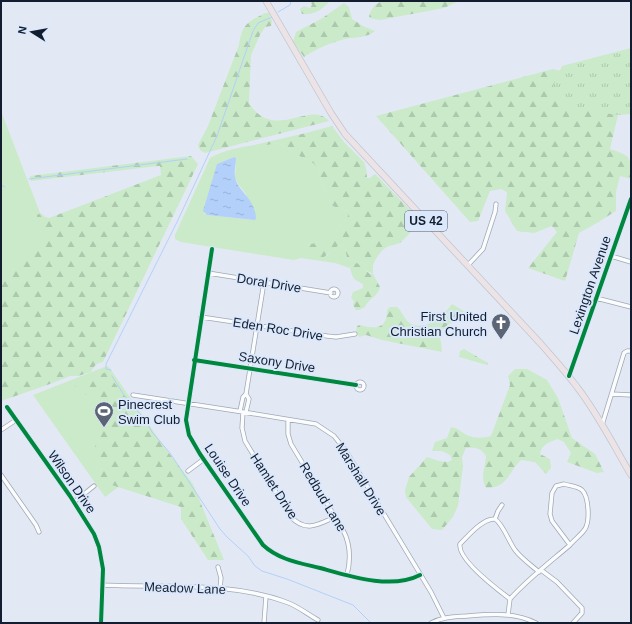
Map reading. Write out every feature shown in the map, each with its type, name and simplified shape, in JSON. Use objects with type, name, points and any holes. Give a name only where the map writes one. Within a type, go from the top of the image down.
[{"type":"main road","name":"US 42","points":[[266,1],[338,123],[373,165],[468,265],[569,376],[602,426],[631,475]]},
{"type":"street","name":"Lexington Avenue","points":[[569,376],[631,199]]},
{"type":"street","points":[[468,265],[483,249],[495,212],[496,204]]},
{"type":"street","name":"Louise Drive","points":[[212,249],[187,404],[186,420],[189,435],[204,459],[258,538],[267,549],[281,558],[347,576],[369,580],[404,580],[420,575]]},
{"type":"street","points":[[611,256],[631,262]]},
{"type":"street","name":"Doral Drive","points":[[208,273],[331,293]]},
{"type":"street","name":"Hamlet Drive","points":[[264,282],[246,394],[243,397],[242,428],[245,441],[291,516],[298,523],[308,526],[318,525],[335,517]]},
{"type":"street","points":[[596,298],[631,307]]},
{"type":"street","name":"Eden Roc Drive","points":[[201,317],[333,337],[355,334]]},
{"type":"street","points":[[602,426],[624,353],[631,351]]},
{"type":"street","name":"Saxony Drive","points":[[194,360],[356,385]]},
{"type":"street","name":"Hamlet Drive","points":[[243,412],[249,399],[246,394]]},
{"type":"street","points":[[612,394],[631,394]]},
{"type":"street","name":"Marshall Drive","points":[[133,395],[316,424],[330,433],[342,445],[431,592],[444,618]]},
{"type":"street","name":"Wilson Drive","points":[[7,407],[88,522],[98,543],[103,569],[101,623]]},
{"type":"street","points":[[1,430],[16,420]]},
{"type":"street","name":"Redbud Lane","points":[[288,420],[288,434],[291,444],[345,533],[349,545],[350,559],[347,576]]},
{"type":"street","points":[[188,471],[204,459]]},
{"type":"street","points":[[1,475],[36,525],[39,532]]},
{"type":"street","points":[[508,615],[510,599],[527,581],[570,545],[584,531],[587,525],[587,498],[578,488],[561,484],[556,486],[552,491],[550,514],[552,521],[570,545]]},
{"type":"street","points":[[74,502],[94,486]]},
{"type":"street","points":[[495,519],[502,505]]},
{"type":"street","points":[[510,599],[472,566],[463,556],[459,547],[460,544],[476,528],[490,519],[495,519],[499,522],[517,553],[557,582],[582,608],[582,613],[573,623]]},
{"type":"street","points":[[218,567],[221,578],[220,589]]},
{"type":"street","name":"Meadow Lane","points":[[103,585],[220,589],[247,592],[292,604],[318,620]]},
{"type":"street","points":[[264,623],[266,596]]},
{"type":"street","points":[[430,623],[444,618],[493,614],[523,618],[536,623]]},
{"type":"green space","points":[[310,1],[330,1],[318,11],[310,14],[302,14],[300,9],[304,6],[310,8],[312,5]]},
{"type":"green space","points":[[383,1],[459,1],[444,8],[380,20],[369,18],[370,12],[373,8]]},
{"type":"green space","points":[[344,3],[349,7],[352,19],[375,31],[365,36],[334,42],[304,57],[293,42],[296,32],[321,19]]},
{"type":"green space","points":[[265,13],[269,13],[272,21],[271,26],[265,27],[260,35],[251,55],[249,103],[259,114],[269,120],[291,119],[312,115],[321,116],[329,121],[205,153],[200,150],[198,145],[208,126],[239,45],[242,32],[247,24]]},
{"type":"green space","points":[[631,48],[631,114],[618,115],[569,108],[553,86],[562,66]]},
{"type":"green space","points":[[553,69],[577,75],[572,99],[618,115],[610,149],[626,156],[630,161],[631,166],[631,179],[620,176],[616,192],[616,211],[579,233],[565,281],[528,268],[557,232],[552,226],[534,233],[517,231],[505,211],[507,192],[501,189],[490,191],[478,221],[470,222],[376,116]]},
{"type":"green space","points":[[1,111],[55,252],[1,273]]},
{"type":"green space","points":[[332,126],[344,142],[364,162],[367,178],[370,178],[375,174],[420,220],[403,240],[382,251],[378,255],[373,265],[370,266],[347,258],[345,247],[340,245],[322,258],[306,249],[306,245],[325,239],[335,231],[348,216],[347,211],[330,205],[329,196],[321,181],[318,168],[313,163],[277,143],[261,146],[254,145]]},
{"type":"green space","points":[[277,143],[298,153],[304,159],[313,163],[318,168],[321,181],[329,196],[330,205],[347,211],[348,216],[335,231],[325,239],[306,245],[327,256],[334,247],[340,245],[345,247],[347,258],[370,266],[373,265],[373,274],[354,264],[350,268],[335,263],[301,258],[294,260],[181,242],[175,239],[175,235],[210,158],[234,149]],"holes":[[[234,157],[236,161],[235,178],[246,194],[254,220],[207,215],[204,213],[217,164]]]},
{"type":"green space","points":[[191,156],[198,164],[103,362],[96,365],[91,372],[78,376],[70,376],[1,401],[1,272],[10,268],[16,260],[26,255],[32,246],[36,245],[41,249],[46,245],[45,231],[37,219],[37,215],[41,213],[45,217],[49,218],[161,175],[160,166],[158,166],[31,181],[30,176]]},
{"type":"green space","points":[[357,263],[370,274],[373,274],[380,287],[365,307],[359,310],[356,310],[353,305],[354,301],[351,298],[353,292],[363,288],[363,284],[353,277],[350,268]]},
{"type":"green space","points":[[452,304],[467,313],[470,318],[451,323],[442,330],[439,335],[442,352],[382,340],[366,335],[359,337],[356,331],[357,326],[360,325],[375,327],[382,325],[385,321],[387,310],[390,307],[397,307],[411,324],[423,326],[440,317]]},
{"type":"green space","points":[[464,349],[488,363],[487,365],[459,357],[460,351]]},
{"type":"green space","name":"Pinecrest Swim Club","points":[[107,366],[167,451],[105,497],[33,395]]},
{"type":"green space","points":[[515,369],[527,369],[547,380],[558,398],[572,438],[595,454],[604,472],[597,473],[567,462],[571,453],[564,442],[558,439],[546,444],[542,448],[540,454],[550,459],[551,468],[546,474],[535,462],[521,460],[503,482],[499,485],[486,488],[483,476],[486,456],[478,449],[466,448],[462,457],[463,466],[458,506],[452,518],[442,530],[432,529],[406,497],[405,490],[409,477],[427,457],[439,461],[448,462],[452,460],[450,455],[442,451],[432,451],[435,442],[447,438],[451,427],[471,437],[481,438],[491,436],[510,385],[508,376]]},
{"type":"green space","points":[[106,372],[193,484],[224,560],[208,560],[181,519],[181,507],[99,481],[98,468],[92,458],[106,409],[97,390],[91,388],[86,382]]},
{"type":"green space","points":[[70,386],[87,388],[85,403],[68,400]]},
{"type":"water","points":[[234,157],[236,158],[236,182],[253,205],[256,218],[255,220],[207,215],[203,211],[217,164]]},
{"type":"waterway","points":[[278,12],[290,5],[291,1]]},
{"type":"waterway","points":[[111,370],[106,369],[106,364],[178,220],[217,136],[253,31],[258,23],[272,17]]},
{"type":"waterway","points":[[29,179],[187,159]]},
{"type":"waterway","points":[[1,185],[5,187]]},
{"type":"waterway","points":[[112,376],[124,395],[170,453],[220,529],[248,556],[255,566],[262,571],[287,579],[353,605],[371,623]]},
{"type":"cycle path","points":[[569,376],[631,199]]},
{"type":"cycle path","points":[[212,249],[186,420],[189,435],[200,454],[263,545],[283,558],[344,575],[370,580],[396,581],[409,579],[420,575]]},
{"type":"cycle path","points":[[194,360],[356,385]]},
{"type":"cycle path","points":[[7,407],[70,496],[94,534],[99,547],[103,569],[101,623]]},
{"type":"place","name":"First United Christian Church","points":[[501,340]]},
{"type":"place","name":"Pinecrest Swim Club","points":[[104,428]]}]
